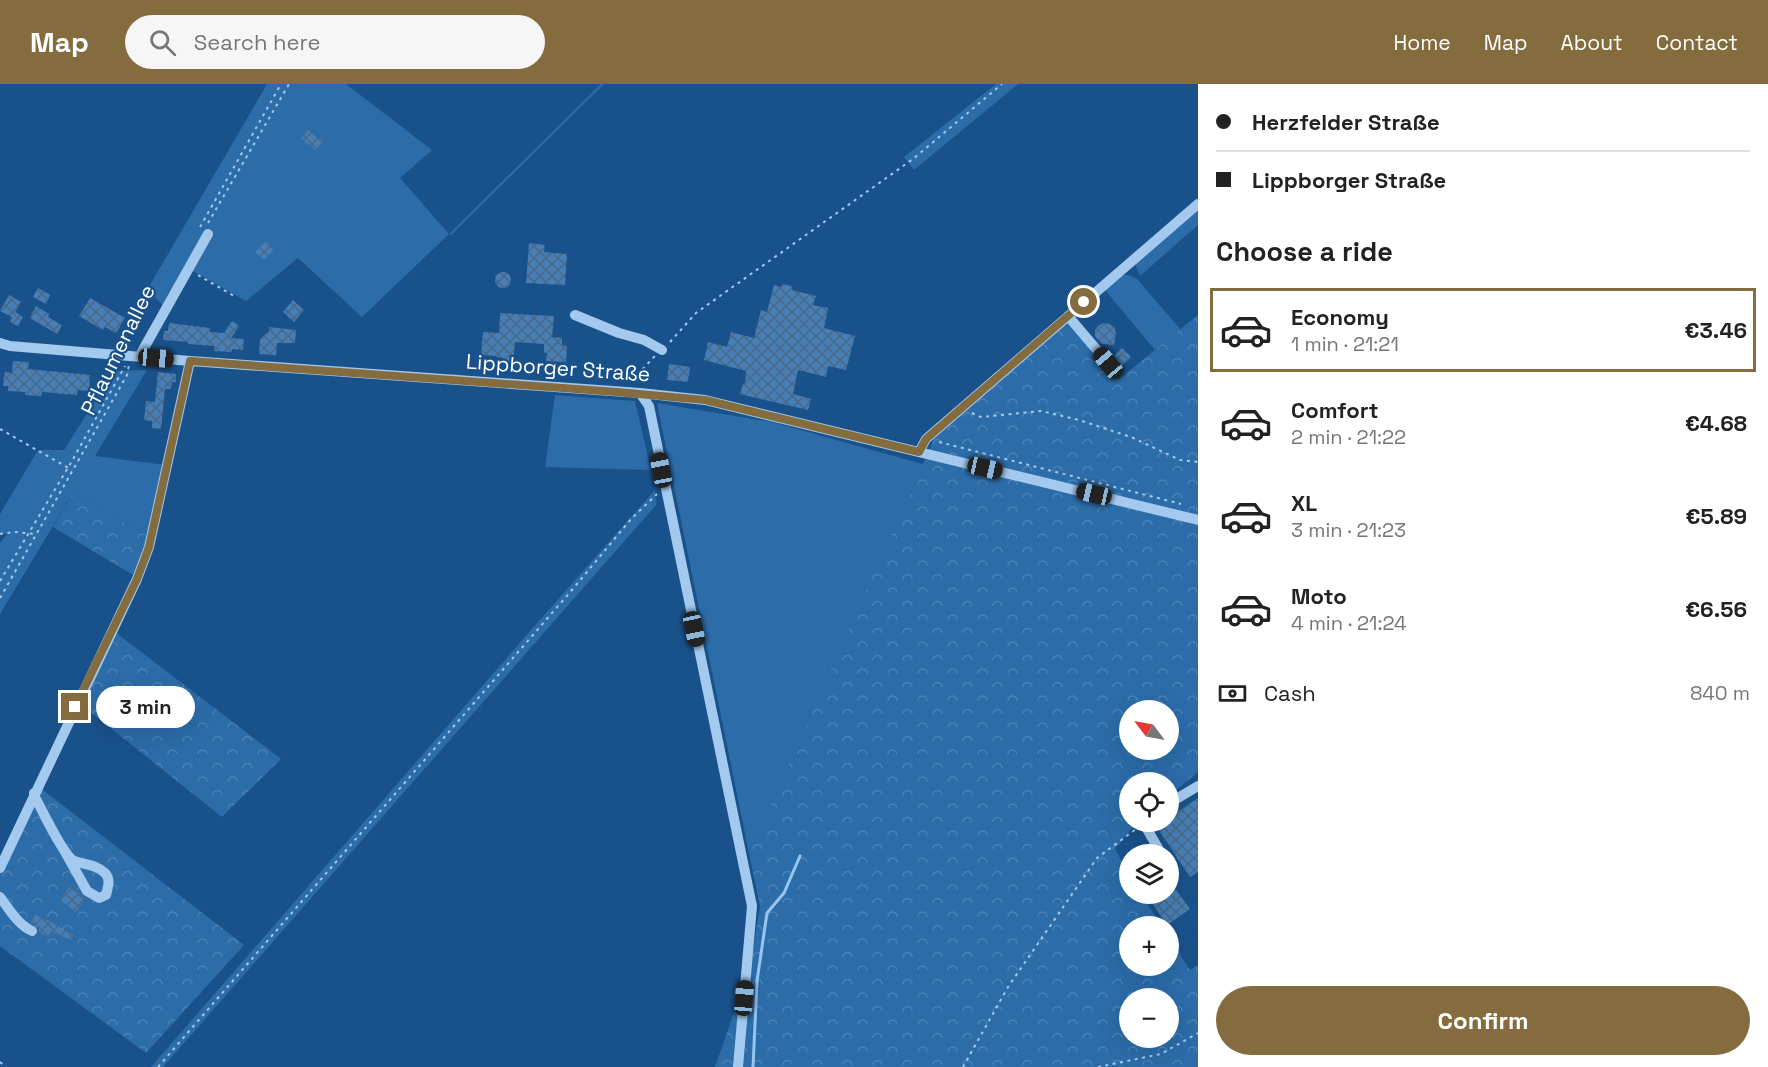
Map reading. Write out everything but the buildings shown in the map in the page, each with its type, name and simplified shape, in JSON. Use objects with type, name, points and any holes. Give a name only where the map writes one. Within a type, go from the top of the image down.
[{"type":"street","points":[[919,452],[926,439],[1198,204]]},
{"type":"street","points":[[134,356],[187,269],[203,232]]},
{"type":"street","points":[[575,315],[619,333],[644,340],[662,350]]},
{"type":"street","points":[[1068,316],[1108,363]]},
{"type":"street","name":"Lippborger Straße","points":[[0,343],[10,346],[190,361],[640,393],[705,400],[1198,520]]},
{"type":"street","points":[[0,868],[137,579],[149,547],[190,361]]},
{"type":"street","points":[[640,393],[649,406],[752,906],[738,1067]]},
{"type":"street","points":[[1179,797],[1198,786]]},
{"type":"street","points":[[34,793],[35,797],[64,850],[87,891],[99,898],[106,895],[109,884],[106,874],[98,867],[73,860],[64,850]]},
{"type":"street","points":[[0,897],[18,920],[32,931]]},
{"type":"path","points":[[203,232],[280,84]]},
{"type":"path","points":[[640,393],[636,386],[637,375],[696,313],[913,159],[1002,84]]},
{"type":"path","points":[[187,269],[234,296]]},
{"type":"path","name":"Pflaumenallee","points":[[0,598],[127,375],[134,356]]},
{"type":"path","points":[[961,408],[981,417],[1041,411],[1079,420],[1131,437],[1180,460],[1198,462]]},
{"type":"path","points":[[0,429],[72,470]]},
{"type":"path","points":[[926,439],[1187,506]]},
{"type":"path","points":[[158,1067],[631,519],[650,499],[666,491]]},
{"type":"path","points":[[0,534],[14,532],[37,534]]},
{"type":"path","points":[[963,1067],[1008,987],[1097,858],[1133,832]]},
{"type":"path","points":[[1098,1067],[1161,1054],[1198,1033]]},
{"type":"path","points":[[0,1062],[6,1067]]},
{"type":"green space","points":[[267,84],[346,84],[432,150],[400,178],[449,234],[362,317],[298,258],[246,301],[193,271],[169,311],[147,290]]},
{"type":"green space","points":[[601,84],[604,84],[451,235],[449,234]]},
{"type":"green space","points":[[996,84],[1018,84],[914,170],[904,157]]},
{"type":"green space","points":[[1198,210],[1198,225],[1140,276],[1135,264]]},
{"type":"green space","points":[[1123,275],[1137,279],[1181,330],[1155,350],[1105,290]]},
{"type":"green space","points":[[1198,315],[1198,772],[1179,788],[1179,772],[1119,772],[1119,832],[1129,832],[1115,849],[1119,856],[1119,904],[1147,904],[1155,916],[1119,916],[1119,976],[1179,976],[1179,953],[1190,970],[1198,965],[1198,1067],[715,1067],[751,964],[760,906],[749,853],[935,437],[1069,322],[1118,380]]},
{"type":"green space","points":[[147,370],[95,456],[166,465],[149,537],[74,491],[0,614],[0,543],[7,534],[0,533],[0,514],[38,450],[64,450],[114,371]]},
{"type":"green space","points":[[555,395],[635,401],[651,470],[545,467]]},
{"type":"green space","points":[[657,403],[772,422],[926,465],[749,853]]},
{"type":"green space","points":[[655,490],[656,505],[163,1067],[151,1067],[531,630]]},
{"type":"green space","points":[[74,491],[149,537],[133,575],[53,527]]},
{"type":"green space","points":[[115,632],[281,759],[222,817],[79,703]]},
{"type":"green space","points":[[39,787],[244,945],[146,1053],[0,946],[0,873]]},
{"type":"waterway","points":[[753,1067],[757,981],[767,913],[784,893],[800,856]]},
{"type":"route","points":[[75,707],[137,579],[149,547],[190,361],[705,400],[919,452],[926,439],[1084,302]]}]
